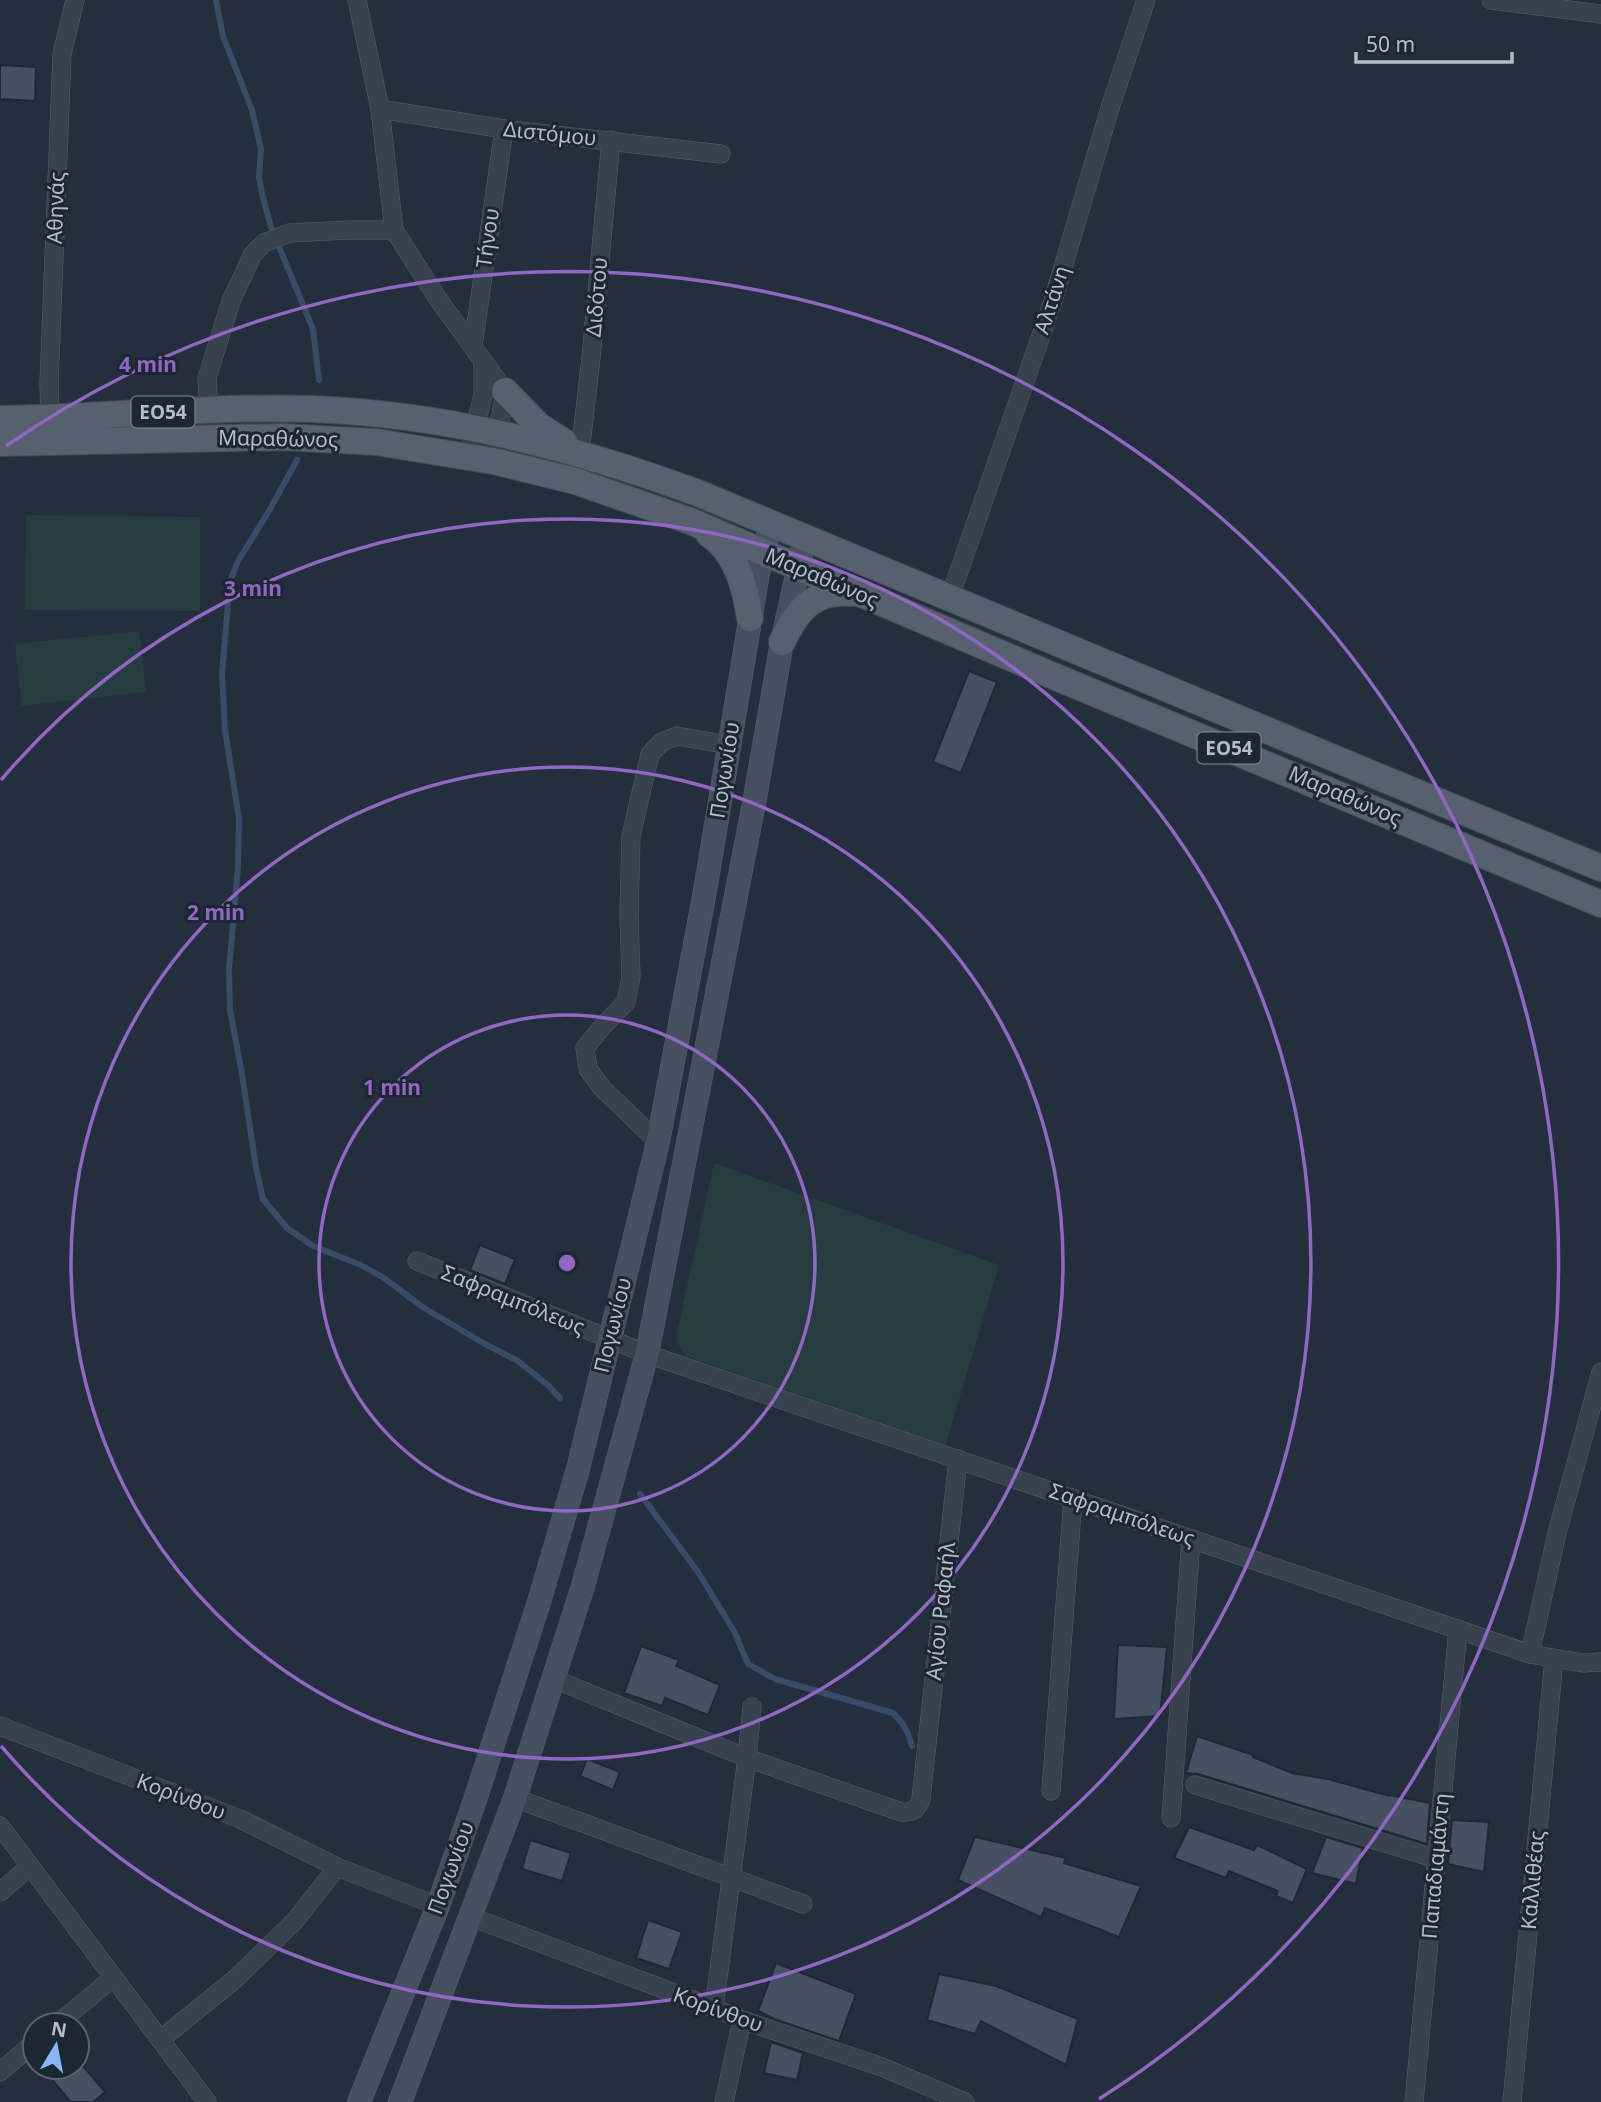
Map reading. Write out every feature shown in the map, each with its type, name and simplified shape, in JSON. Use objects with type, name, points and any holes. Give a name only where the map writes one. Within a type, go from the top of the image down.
[{"type":"main road","points":[[505,391],[540,426],[580,453]]},
{"type":"main road","name":"Μαραθώνος","points":[[0,419],[209,410],[310,409],[416,418],[487,430],[580,453],[662,479],[771,523],[1322,754],[1601,867]]},
{"type":"main road","name":"Μαραθώνος","points":[[0,443],[285,437],[376,442],[481,459],[575,481],[690,522],[763,552],[1601,904]]},
{"type":"main road","points":[[690,522],[713,536],[733,561],[742,579],[750,618]]},
{"type":"main road","name":"Πογωνίου","points":[[359,2102],[438,1906],[475,1800],[539,1602],[578,1469],[658,1142],[705,891],[750,618],[771,523]]},
{"type":"main road","name":"Πογωνίου","points":[[400,2102],[515,1798],[612,1485],[647,1354],[755,798],[782,642],[805,538]]},
{"type":"main road","points":[[782,642],[792,622],[810,603],[827,594],[856,593]]},
{"type":"street","name":"Αθηνάς","points":[[50,417],[49,383],[62,54],[75,0]]},
{"type":"street","points":[[357,0],[380,109],[394,230],[438,299],[505,391],[487,430],[481,459]]},
{"type":"street","name":"Αλτάνη","points":[[950,597],[1053,301],[1110,108],[1146,0]]},
{"type":"street","points":[[1491,0],[1601,14]]},
{"type":"street","name":"Διστόμου","points":[[380,109],[504,129],[721,154]]},
{"type":"street","name":"Τήνου","points":[[472,346],[504,129]]},
{"type":"street","name":"Διδότου","points":[[580,453],[611,140]]},
{"type":"street","points":[[209,410],[207,378],[231,301],[253,254],[264,243],[289,233],[394,230]]},
{"type":"street","points":[[483,363],[487,430]]},
{"type":"street","points":[[658,1142],[602,1088],[588,1069],[585,1048],[626,1002],[631,977],[631,836],[650,754],[662,742],[677,736],[729,745]]},
{"type":"street","name":"Σαφραμπόλεως","points":[[417,1261],[647,1354],[1530,1654],[1583,1663],[1601,1662]]},
{"type":"street","points":[[1530,1654],[1557,1533],[1601,1372]]},
{"type":"street","name":"Αγίου Ραφαήλ","points":[[747,1758],[908,1813],[919,1806],[958,1459]]},
{"type":"street","points":[[1051,1791],[1073,1498]]},
{"type":"street","points":[[1171,1818],[1191,1539]]},
{"type":"street","name":"Παπαδιαμάντη","points":[[1414,2102],[1458,1629]]},
{"type":"street","name":"Καλλιθέας","points":[[1512,2102],[1555,1659]]},
{"type":"street","points":[[554,1679],[747,1758]]},
{"type":"street","points":[[714,2008],[752,1707]]},
{"type":"street","name":"Κορίνθου","points":[[0,1726],[240,1819],[337,1867],[438,1906]]},
{"type":"street","points":[[1195,1785],[1437,1859]]},
{"type":"street","points":[[515,1798],[803,1904]]},
{"type":"street","points":[[0,1826],[207,2102]]},
{"type":"street","points":[[0,1892],[30,1866]]},
{"type":"street","points":[[160,2040],[234,1980],[295,1921],[337,1867]]},
{"type":"street","name":"Κορίνθου","points":[[471,1917],[714,2008],[742,2021],[882,2067],[965,2102]]},
{"type":"street","points":[[73,2011],[113,1978]]},
{"type":"street","points":[[724,2102],[742,2021]]},
{"type":"street","points":[[0,2072],[21,2054]]},
{"type":"green space","points":[[208,421],[287,422],[288,425],[131,428]]},
{"type":"green space","points":[[523,446],[729,511],[760,533],[655,495],[521,454]]},
{"type":"green space","points":[[26,515],[200,517],[200,611],[25,610]]},
{"type":"green space","points":[[139,631],[146,692],[22,706],[15,644]]},
{"type":"green space","points":[[714,1163],[999,1265],[945,1447],[686,1356],[678,1344],[677,1333]]},
{"type":"building","points":[[0,65],[36,67],[35,101],[0,99]]},
{"type":"building","points":[[969,671],[997,682],[961,773],[933,762]]},
{"type":"building","points":[[480,1245],[515,1259],[505,1284],[470,1270]]},
{"type":"building","points":[[1118,1645],[1167,1647],[1160,1716],[1114,1719]]},
{"type":"building","points":[[641,1646],[679,1660],[676,1666],[720,1685],[708,1715],[665,1698],[662,1706],[624,1693]]},
{"type":"building","points":[[1197,1736],[1253,1755],[1292,1773],[1430,1803],[1427,1844],[1198,1774],[1186,1773]]},
{"type":"building","points":[[587,1759],[620,1772],[613,1790],[580,1776]]},
{"type":"building","points":[[1452,1820],[1489,1822],[1484,1872],[1448,1864]]},
{"type":"building","points":[[1189,1827],[1254,1850],[1257,1845],[1307,1869],[1293,1903],[1276,1896],[1278,1891],[1229,1871],[1226,1878],[1174,1858]]},
{"type":"building","points":[[975,1837],[1066,1858],[1064,1863],[1141,1886],[1119,1937],[1045,1908],[1041,1917],[958,1880]]},
{"type":"building","points":[[1326,1837],[1363,1848],[1356,1884],[1312,1873]]},
{"type":"building","points":[[530,1840],[571,1853],[562,1881],[522,1869]]},
{"type":"building","points":[[648,1920],[682,1932],[669,1969],[636,1958]]},
{"type":"building","points":[[776,1963],[856,1994],[839,2041],[758,2011]]},
{"type":"building","points":[[939,1974],[996,1986],[1078,2019],[1066,2065],[981,2021],[975,2034],[927,2020]]},
{"type":"building","points":[[771,2042],[803,2053],[797,2080],[764,2073]]},
{"type":"building","points":[[91,2075],[105,2092],[93,2102],[71,2102],[53,2081],[91,2081]]},
{"type":"waterway","points":[[216,0],[223,36],[252,110],[261,149],[259,177],[271,227],[313,329],[319,380]]},
{"type":"waterway","points":[[297,460],[238,561],[230,581],[222,674],[225,730],[239,819],[238,867],[229,969],[230,1010],[263,1199],[287,1228],[313,1246],[361,1265],[384,1278],[424,1308],[518,1361],[560,1398]]},
{"type":"waterway","points":[[640,1494],[698,1572],[734,1631],[748,1664],[775,1679],[893,1713],[905,1728],[912,1746]]}]
